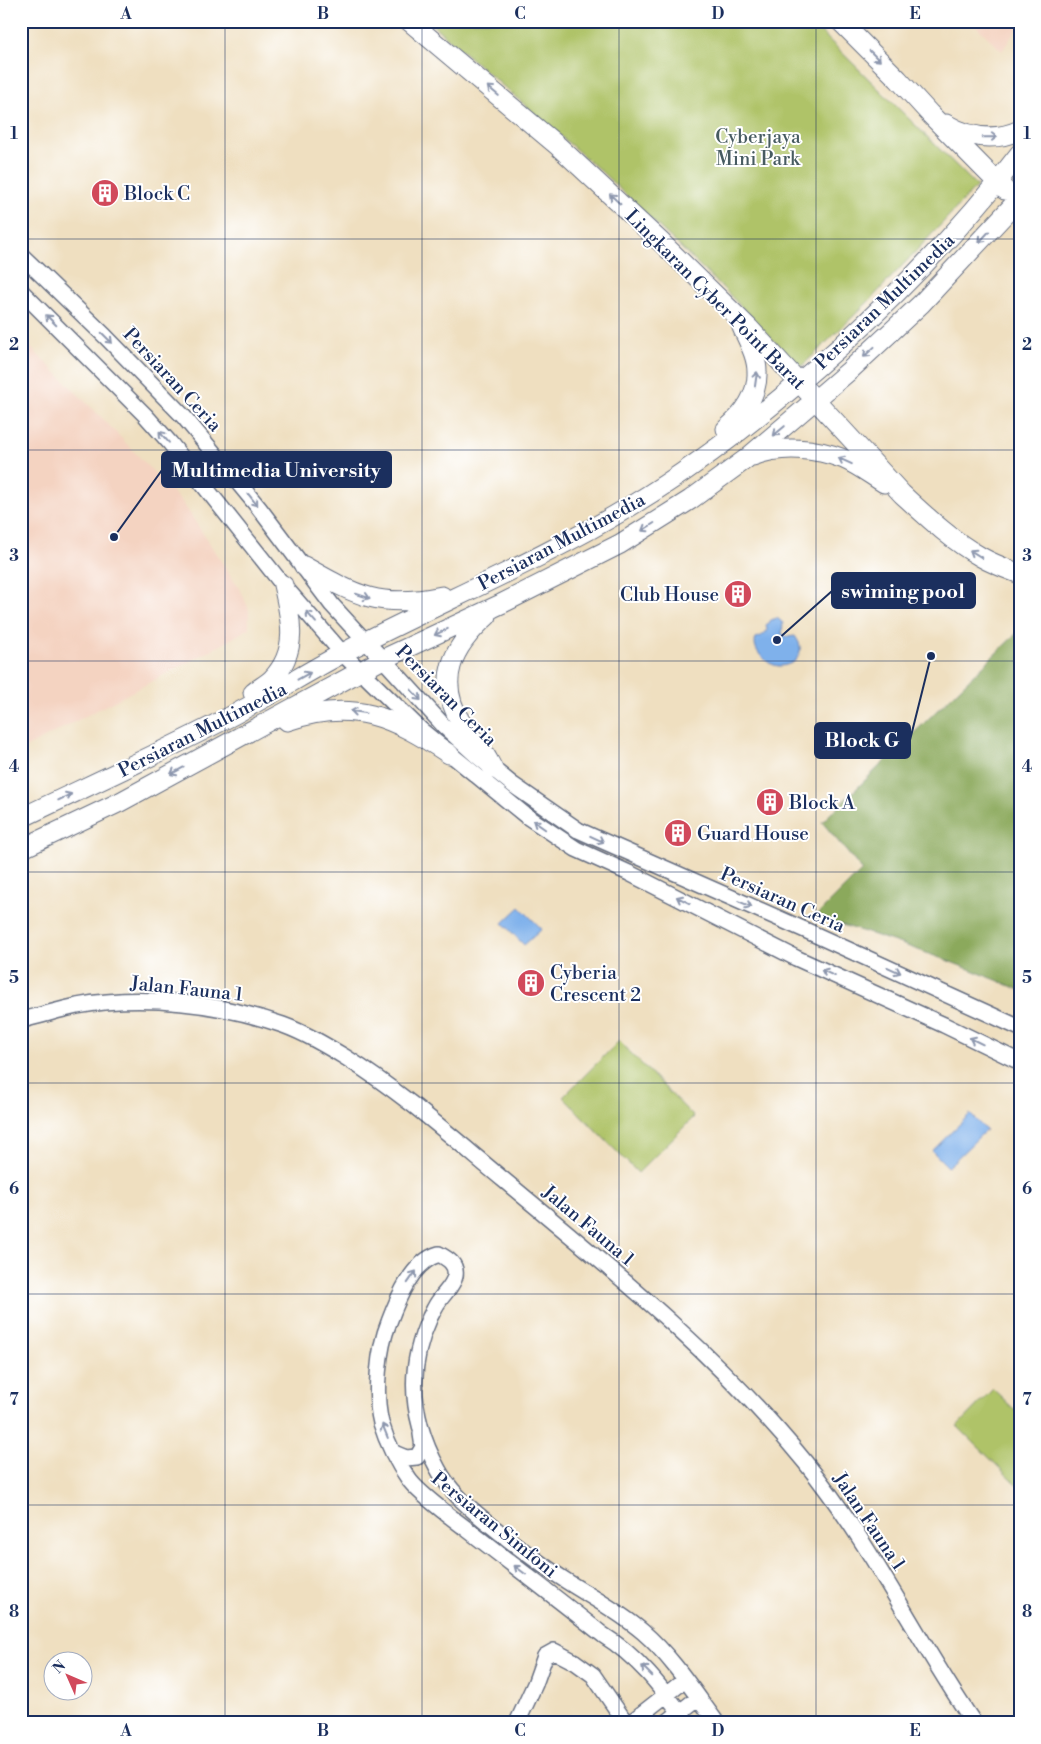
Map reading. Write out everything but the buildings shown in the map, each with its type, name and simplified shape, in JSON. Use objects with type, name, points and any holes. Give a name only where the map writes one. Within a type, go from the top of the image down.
[{"type":"main road","name":"Lingkaran Cyber Point Barat","points":[[409,21],[558,146],[662,242],[738,317],[902,494],[950,537],[982,558],[1020,574]]},
{"type":"main road","points":[[840,21],[997,183],[1019,201]]},
{"type":"main road","points":[[930,114],[955,129],[987,138],[1000,137],[1020,130]]},
{"type":"main road","name":"Persiaran Multimedia","points":[[21,818],[184,740],[365,641],[579,535],[627,508],[703,459],[800,383],[872,317],[918,271],[997,183],[1020,153]]},
{"type":"main road","name":"Persiaran Multimedia","points":[[21,849],[120,802],[383,659],[501,604],[620,544],[690,500],[746,459],[816,400],[921,304],[1019,201]]},
{"type":"main road","points":[[579,535],[689,458],[745,410],[752,398],[757,372],[755,360],[738,317]]},
{"type":"main road","points":[[746,459],[760,453],[787,450],[830,455],[846,460],[902,494]]},
{"type":"main road","points":[[304,566],[353,593],[372,599],[394,602],[413,601],[451,594],[492,579]]},
{"type":"main road","points":[[184,740],[272,679],[282,666],[291,643],[288,608],[283,585]]},
{"type":"main road","points":[[493,769],[456,713],[448,683],[449,672],[462,642],[475,627],[501,604]]},
{"type":"main road","points":[[219,748],[308,714],[330,710],[348,710],[367,713],[405,728],[420,735],[449,754]]},
{"type":"street","name":"Persiaran Ceria","points":[[21,255],[105,336],[184,417],[227,468],[304,566],[332,605],[365,641],[445,726],[493,769],[520,790],[578,830],[805,930],[1020,1028]]},
{"type":"street","name":"Persiaran Ceria","points":[[21,291],[145,415],[199,479],[283,585],[343,654],[421,730],[524,815],[576,849],[629,873],[796,958],[944,1025],[1020,1062]]},
{"type":"street","name":"Jalan Fauna 1","points":[[21,1020],[77,1006],[124,1000],[165,1002],[243,1013],[283,1025],[313,1038],[399,1093],[566,1230],[650,1302],[752,1400],[806,1463],[854,1528],[948,1684],[974,1723]]},
{"type":"street","name":"Persiaran Simfoni","points":[[684,1717],[654,1678],[617,1643],[603,1635],[440,1508],[411,1482],[394,1454],[381,1422],[378,1389],[379,1357],[387,1327],[397,1302],[408,1282],[420,1266],[430,1257],[439,1254],[448,1259],[454,1266],[456,1274],[453,1282],[438,1302],[429,1319],[417,1350],[413,1390],[418,1420],[437,1468],[458,1498],[500,1532],[537,1561],[643,1632],[670,1661],[716,1723]]},
{"type":"street","points":[[394,1454],[406,1458],[417,1457],[423,1447],[418,1420]]},
{"type":"street","points":[[517,1723],[535,1684],[545,1656],[554,1651],[575,1662],[593,1675],[626,1723]]},
{"type":"street","points":[[630,1723],[685,1680]]},
{"type":"street","points":[[666,1723],[684,1717],[698,1698]]},
{"type":"shaded area","points":[[971,21],[1020,21],[1020,24],[1002,51]]},
{"type":"shaded area","points":[[21,338],[104,420],[183,503],[242,593],[249,610],[249,628],[225,643],[21,750]]},
{"type":"green space","name":"Cyberjaya Mini Park","points":[[428,21],[810,21],[977,186],[871,299],[800,368],[724,289],[602,172]]},
{"type":"green space","points":[[1019,631],[1020,990],[919,950],[815,917],[862,870],[822,822]]},
{"type":"green space","points":[[619,1041],[694,1117],[638,1173],[563,1097]]},
{"type":"green space","points":[[993,1389],[1020,1415],[1019,1487],[957,1426]]},
{"type":"water","points":[[777,618],[783,623],[782,634],[787,637],[795,636],[800,649],[795,661],[781,666],[774,665],[765,660],[758,652],[755,643],[756,638],[763,635],[767,630],[766,625],[771,620]]},
{"type":"water","points":[[520,907],[542,929],[524,945],[503,923]]},
{"type":"water","points":[[970,1114],[986,1130],[948,1167],[932,1151]]},
{"type":"place","name":"Block C","points":[[105,193]]},
{"type":"place","name":"Multimedia University","points":[[114,537]]},
{"type":"place","name":"Club House","points":[[738,594]]},
{"type":"place","name":"swiming pool","points":[[777,640]]},
{"type":"place","name":"Block G","points":[[931,656]]},
{"type":"place","name":"Block A","points":[[770,802]]},
{"type":"place","name":"Guard House","points":[[678,833]]},
{"type":"place","name":"Cyberia Crescent 2","points":[[531,983]]}]
